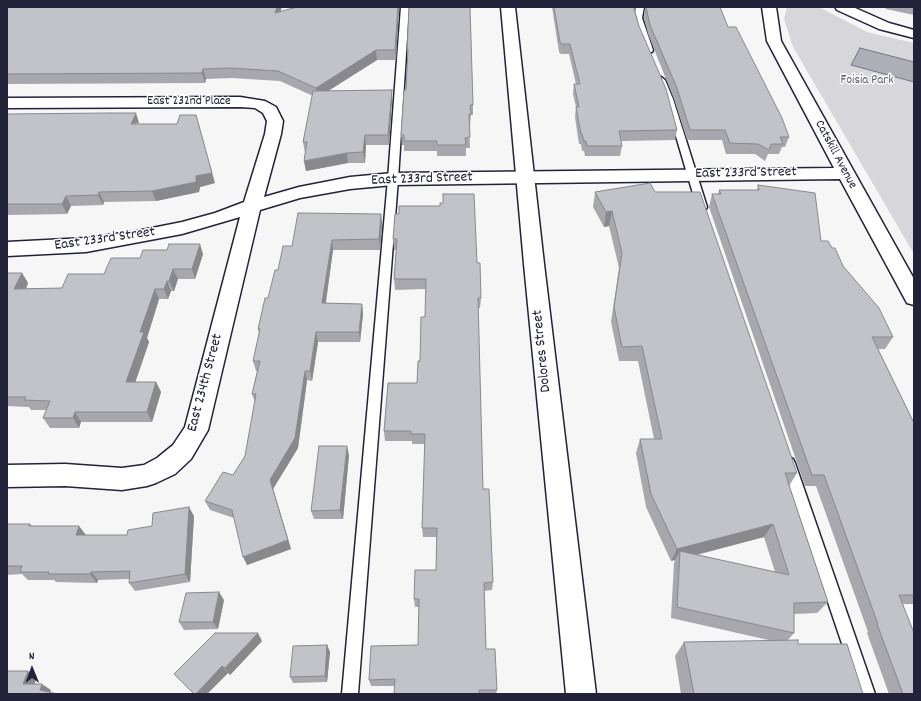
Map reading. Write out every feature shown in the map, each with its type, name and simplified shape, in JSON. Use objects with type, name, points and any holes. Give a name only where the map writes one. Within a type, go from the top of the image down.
[{"type":"street","name":"Dolores Street","points":[[508,7],[581,694]]},
{"type":"street","name":"Catskill Avenue","points":[[769,7],[774,41],[914,298]]},
{"type":"street","points":[[842,7],[884,26],[914,34]]},
{"type":"street","name":"East 232nd Place","points":[[7,103],[240,102],[259,104],[270,110],[275,121],[274,134],[252,206]]},
{"type":"street","name":"East 233rd Street","points":[[7,249],[86,245],[136,237],[182,228],[299,193],[350,183],[393,179],[845,173]]},
{"type":"street","name":"East 234th Street","points":[[7,476],[65,475],[122,479],[147,475],[166,466],[182,452],[196,430],[201,405],[252,206]]},
{"type":"lane","points":[[350,694],[393,179],[404,7]]},
{"type":"lane","points":[[640,7],[638,18],[669,99],[691,175],[706,219]]},
{"type":"lane","points":[[783,449],[867,694]]},
{"type":"green space","name":"Foisia Park","points":[[787,7],[819,7],[867,32],[914,43],[914,254],[793,47],[784,19]]},
{"type":"shaded area","points":[[860,48],[914,62],[914,82],[851,65]]},
{"type":"building","points":[[7,7],[277,7],[275,13],[297,7],[398,7],[395,50],[376,50],[316,88],[278,71],[230,68],[203,69],[202,73],[7,74]]},
{"type":"building","points":[[409,7],[470,7],[473,105],[470,105],[470,137],[465,138],[466,145],[437,145],[437,141],[404,141],[404,135],[401,135],[404,90],[406,90]]},
{"type":"building","points":[[554,7],[635,7],[634,9],[639,26],[666,89],[677,130],[619,131],[622,146],[587,146],[586,141],[584,141],[581,134],[576,107],[579,107],[574,84],[580,84],[570,44],[562,44],[560,42]]},
{"type":"building","points":[[646,7],[720,7],[728,27],[736,27],[782,118],[789,137],[780,137],[783,144],[771,144],[769,150],[758,144],[730,143],[725,130],[690,130],[677,88],[650,25]]},
{"type":"building","points":[[392,90],[388,135],[365,135],[363,152],[347,153],[304,161],[307,142],[303,142],[313,91]]},
{"type":"building","points":[[136,113],[131,124],[177,124],[180,115],[196,115],[212,173],[196,176],[196,182],[152,191],[99,192],[98,195],[66,196],[62,204],[7,204],[7,114]]},
{"type":"building","points":[[650,183],[655,192],[700,192],[797,473],[785,473],[828,602],[794,603],[794,633],[677,607],[680,551],[789,575],[773,524],[677,549],[651,494],[640,439],[662,439],[642,346],[622,347],[614,307],[622,253],[612,211],[606,212],[595,192]]},
{"type":"building","points":[[758,185],[815,193],[821,241],[828,241],[832,248],[835,248],[843,266],[879,308],[893,337],[872,337],[914,423],[914,595],[899,595],[914,633],[914,694],[903,694],[824,475],[812,475],[712,194],[721,194],[719,190],[759,190]]},
{"type":"building","points":[[443,194],[474,194],[477,263],[480,263],[481,298],[478,298],[483,489],[489,489],[493,582],[484,583],[486,649],[495,649],[497,690],[479,690],[479,694],[394,694],[395,679],[369,680],[371,646],[418,645],[419,599],[414,599],[415,570],[436,570],[437,528],[422,528],[425,434],[411,434],[411,431],[384,431],[388,383],[417,383],[418,361],[420,361],[421,317],[425,317],[426,279],[394,279],[397,239],[393,239],[395,214],[399,214],[399,206],[440,206],[440,203],[443,203]]},
{"type":"building","points":[[298,213],[381,214],[379,239],[332,240],[322,303],[362,304],[359,332],[316,332],[310,371],[305,371],[295,438],[270,480],[288,540],[243,557],[232,510],[205,501],[223,472],[233,475],[245,456],[256,394],[252,394],[260,361],[253,361],[260,329],[258,329],[265,298],[268,298],[275,270],[278,270],[283,246],[292,246]]},
{"type":"building","points":[[169,244],[200,244],[192,269],[173,269],[169,281],[167,281],[164,289],[155,289],[140,332],[144,332],[126,382],[156,382],[147,412],[75,412],[73,418],[43,418],[50,401],[24,400],[26,397],[7,397],[7,273],[22,273],[14,289],[62,288],[68,274],[104,274],[111,258],[140,258],[143,250],[167,250]]},
{"type":"building","points":[[319,446],[347,446],[340,510],[311,511]]},
{"type":"building","points":[[189,507],[185,574],[129,583],[130,571],[91,572],[90,574],[48,574],[49,572],[20,572],[22,566],[7,566],[7,524],[30,524],[29,526],[79,526],[76,535],[127,535],[128,530],[152,526],[153,513]]},
{"type":"building","points":[[219,592],[213,622],[179,622],[186,593]]},
{"type":"building","points":[[215,633],[258,633],[225,668],[222,666],[196,694],[194,694],[174,674]]},
{"type":"building","points":[[798,640],[798,644],[847,644],[863,694],[694,694],[684,642]]},
{"type":"building","points":[[327,645],[325,676],[290,677],[293,646]]},
{"type":"building","points":[[7,671],[28,671],[23,684],[42,684],[40,690],[57,694],[7,694]]}]
